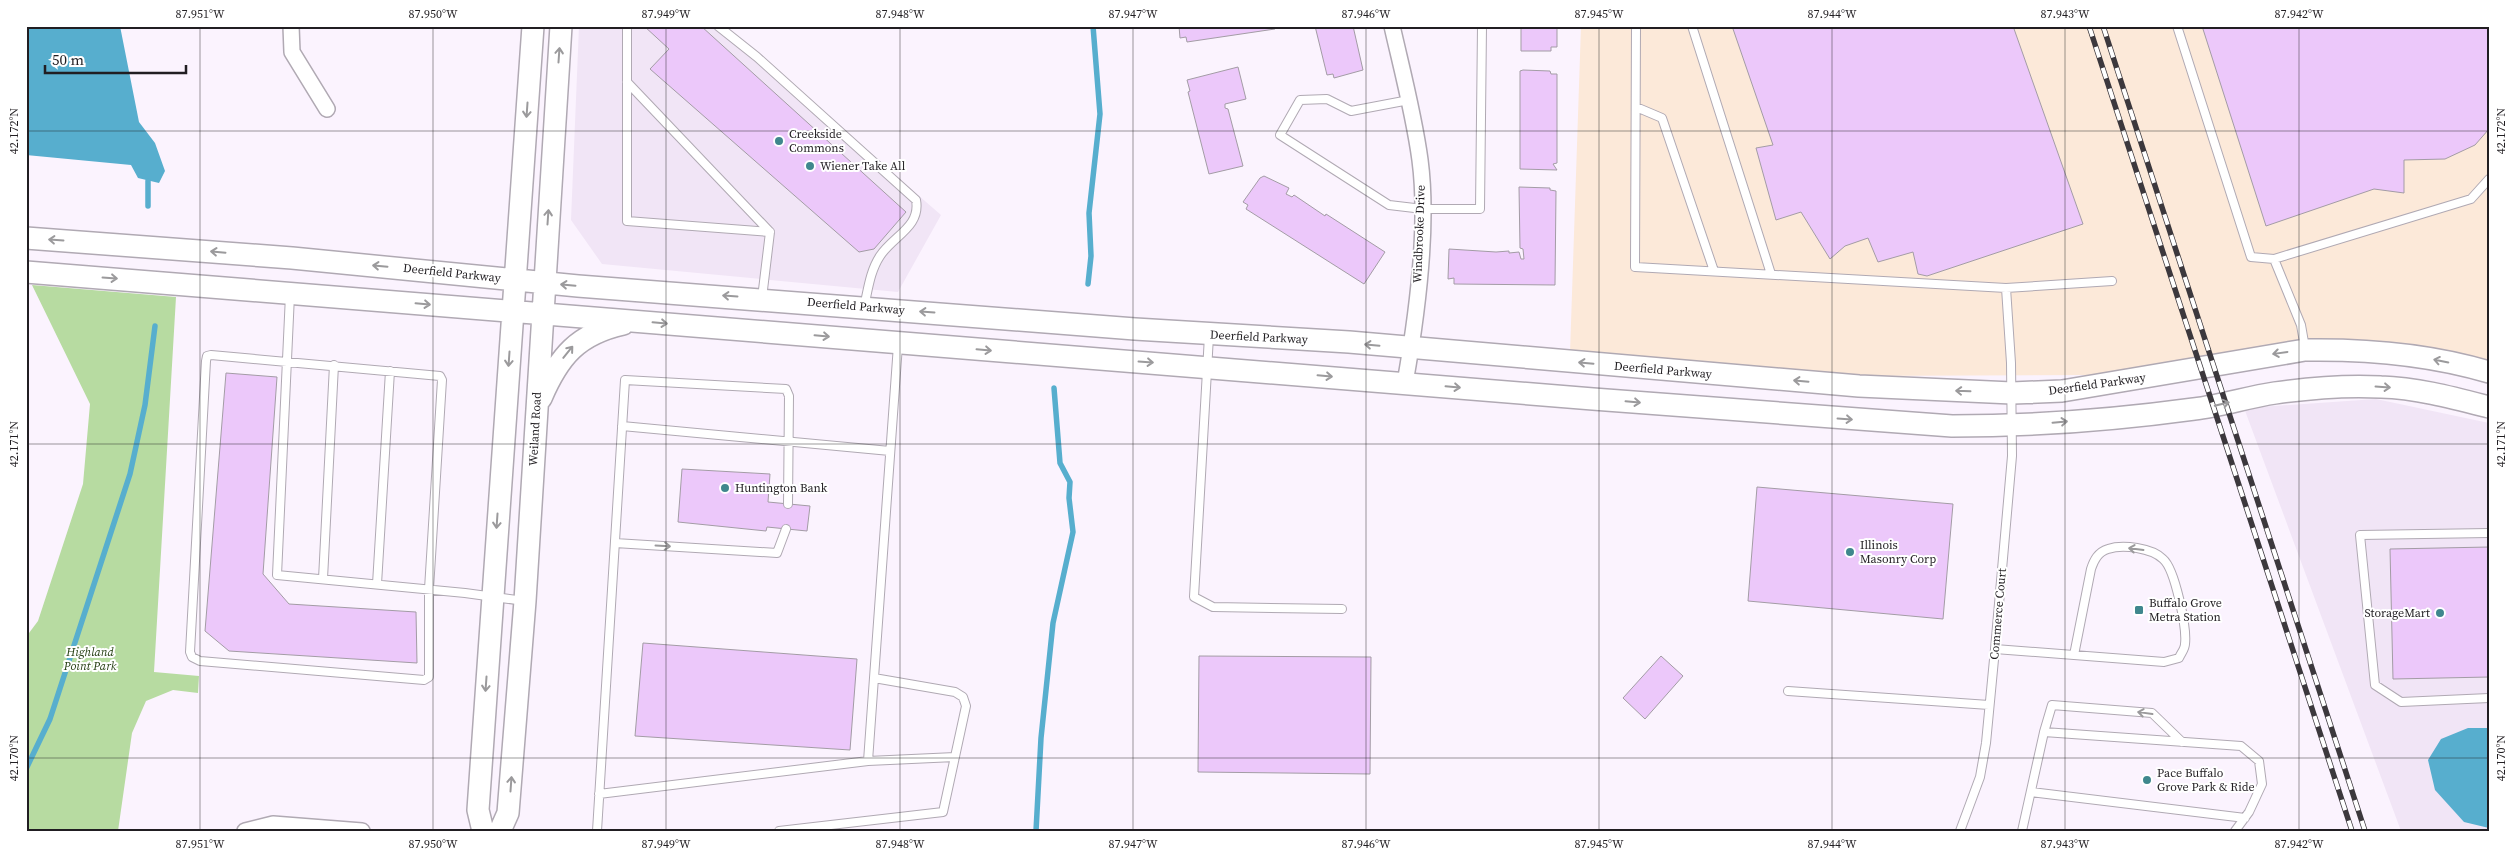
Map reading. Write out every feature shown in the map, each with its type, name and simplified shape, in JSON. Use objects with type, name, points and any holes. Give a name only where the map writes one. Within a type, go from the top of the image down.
[{"type":"main road","points":[[482,831],[478,810],[533,26]]},
{"type":"main road","name":"Weiland Road","points":[[500,831],[508,813],[525,601],[561,26]]},
{"type":"main road","name":"Deerfield Parkway","points":[[26,238],[283,257],[544,283],[1411,348],[1859,386],[2012,393],[2062,391],[2305,350],[2346,349],[2401,354],[2489,372]]},
{"type":"main road","points":[[26,272],[1852,420],[1952,426],[2012,426],[2194,409],[2273,394],[2322,388],[2382,387],[2440,394],[2489,407]]},
{"type":"main road","points":[[536,410],[548,382],[574,345],[587,336],[636,321]]},
{"type":"street","points":[[291,26],[292,52],[327,110]]},
{"type":"street","name":"Windbrooke Drive","points":[[1392,26],[1409,100],[1420,161],[1423,208],[1416,320],[1405,383]]},
{"type":"street","points":[[244,831],[273,824],[362,831]]},
{"type":"lane","points":[[626,26],[627,221],[770,232]]},
{"type":"lane","points":[[718,26],[757,57],[916,200],[918,210],[912,224],[881,255],[872,273],[864,307]]},
{"type":"lane","points":[[1409,100],[1352,111],[1327,99],[1300,100],[1280,135],[1388,205],[1480,209],[1482,26]]},
{"type":"lane","points":[[1636,26],[1635,266],[2006,288],[2112,281]]},
{"type":"lane","points":[[1692,26],[1771,274]]},
{"type":"lane","points":[[2177,26],[2251,257],[2274,259],[2471,198],[2489,180]]},
{"type":"lane","points":[[626,82],[770,232]]},
{"type":"lane","points":[[1636,107],[1662,118],[1714,271]]},
{"type":"lane","points":[[762,298],[770,232]]},
{"type":"lane","points":[[2274,259],[2301,326],[2305,350]]},
{"type":"lane","name":"Commerce Court","points":[[1960,831],[1980,777],[1995,649],[2012,456],[2012,393],[2006,288]]},
{"type":"lane","points":[[290,292],[277,575],[429,589],[525,601]]},
{"type":"lane","points":[[1210,334],[1206,367],[1194,597],[1213,607],[1342,610]]},
{"type":"lane","points":[[868,762],[898,343]]},
{"type":"lane","points":[[207,356],[286,360],[435,374],[442,380],[429,589],[430,672],[429,677],[424,680],[200,660],[192,657],[190,652],[207,356]]},
{"type":"lane","points":[[323,579],[334,365]]},
{"type":"lane","points":[[378,584],[390,371]]},
{"type":"lane","points":[[597,831],[625,380],[786,389],[789,396],[788,504]]},
{"type":"lane","points":[[622,426],[890,451]]},
{"type":"lane","points":[[615,543],[777,553],[786,529]]},
{"type":"lane","points":[[2489,533],[2360,535],[2375,685],[2401,702],[2489,698]]},
{"type":"lane","points":[[1995,649],[2164,662],[2178,658],[2185,646],[2186,629],[2172,575],[2164,559],[2152,551],[2121,547],[2107,549],[2096,557],[2091,569],[2074,655]]},
{"type":"lane","points":[[779,831],[943,812],[966,706],[962,697],[955,692],[874,678]]},
{"type":"lane","points":[[1788,691],[1989,705]]},
{"type":"lane","points":[[2022,831],[2044,732],[2052,705],[2152,713],[2182,742]]},
{"type":"lane","points":[[2044,732],[2241,746],[2259,762],[2262,784],[2245,818],[2235,831]]},
{"type":"lane","points":[[599,794],[868,762],[955,757]]},
{"type":"lane","points":[[2031,792],[2245,818]]},
{"type":"shaded area","name":"Creekside Commons","points":[[579,26],[724,26],[941,215],[898,292],[602,264],[571,220]]},
{"type":"shaded area","points":[[1581,26],[2489,26],[2489,368],[2370,342],[2093,375],[1846,376],[1570,353]]},
{"type":"shaded area","points":[[2376,399],[2489,423],[2489,831],[2401,831],[2244,408]]},
{"type":"green space","name":"Highland Point Park","points":[[32,285],[176,297],[154,672],[199,676],[198,693],[173,690],[146,701],[132,733],[118,831],[26,831],[26,637],[38,621],[83,484],[90,404]]},
{"type":"water","points":[[26,26],[120,26],[139,122],[155,143],[165,171],[159,183],[138,178],[131,165],[26,155]]},
{"type":"water","points":[[2468,728],[2489,728],[2489,828],[2464,822],[2435,790],[2428,760],[2441,739]]},
{"type":"building","name":"Creekside Commons","points":[[644,26],[701,26],[906,212],[874,249],[859,252],[650,69],[669,49]]},
{"type":"building","points":[[1179,26],[1275,26],[1275,29],[1187,42],[1186,37],[1180,38]]},
{"type":"building","points":[[1315,26],[1353,26],[1363,70],[1334,78],[1333,74],[1327,75]]},
{"type":"building","points":[[1521,26],[1557,26],[1557,47],[1551,47],[1551,51],[1521,51]]},
{"type":"building","points":[[1732,26],[2013,26],[2083,224],[1927,276],[1918,274],[1913,252],[1878,262],[1868,238],[1845,246],[1830,259],[1801,212],[1776,220],[1756,148],[1773,145]]},
{"type":"building","points":[[2202,26],[2489,26],[2489,129],[2475,145],[2445,159],[2404,160],[2404,193],[2374,189],[2266,226]]},
{"type":"building","points":[[1238,67],[1246,99],[1225,104],[1225,108],[1228,109],[1243,166],[1209,174],[1188,92],[1190,91],[1187,80]]},
{"type":"building","points":[[1520,71],[1550,71],[1551,74],[1557,74],[1557,163],[1553,164],[1557,170],[1520,169]]},
{"type":"building","points":[[1264,176],[1289,188],[1286,194],[1292,197],[1294,195],[1385,252],[1364,284],[1246,209],[1248,205],[1243,202],[1260,178]]},
{"type":"building","points":[[1519,187],[1550,188],[1550,190],[1556,191],[1555,285],[1454,284],[1454,278],[1448,279],[1449,249],[1519,252],[1521,259],[1524,259],[1523,249],[1520,248]]},
{"type":"building","points":[[226,373],[277,377],[263,574],[289,604],[416,612],[417,663],[229,651],[205,631]]},
{"type":"building","name":"Huntington Bank","points":[[682,469],[770,474],[768,502],[810,506],[807,531],[767,527],[766,531],[678,522]]},
{"type":"building","name":"Illinois Masonry Corp","points":[[1757,487],[1953,504],[1943,619],[1748,601]]},
{"type":"building","name":"StorageMart","points":[[2489,547],[2489,677],[2393,679],[2390,549]]},
{"type":"building","points":[[643,643],[857,659],[850,750],[635,736]]},
{"type":"building","points":[[1199,656],[1371,657],[1370,774],[1198,772]]},
{"type":"building","points":[[1661,656],[1683,676],[1645,719],[1623,698]]},
{"type":"waterway","points":[[1088,284],[1091,256],[1089,213],[1100,114],[1093,26]]},
{"type":"waterway","points":[[148,181],[148,206]]},
{"type":"waterway","points":[[26,769],[50,719],[130,474],[145,405],[155,326]]},
{"type":"waterway","points":[[1036,831],[1041,738],[1053,623],[1073,532],[1069,498],[1070,482],[1060,463],[1054,388]]},
{"type":"railway","points":[[2089,26],[2352,831]]},
{"type":"railway","points":[[2103,26],[2365,831]]},
{"type":"place","name":"Creekside Commons","points":[[779,141]]},
{"type":"place","name":"Wiener Take All","points":[[810,166]]},
{"type":"place","name":"Huntington Bank","points":[[725,488]]},
{"type":"place","name":"Illinois Masonry Corp","points":[[1850,552]]},
{"type":"place","name":"Buffalo Grove Metra Station","points":[[2139,610]]},
{"type":"place","name":"StorageMart","points":[[2440,613]]},
{"type":"place","name":"Pace Buffalo Grove Park & Ride","points":[[2147,780]]}]
